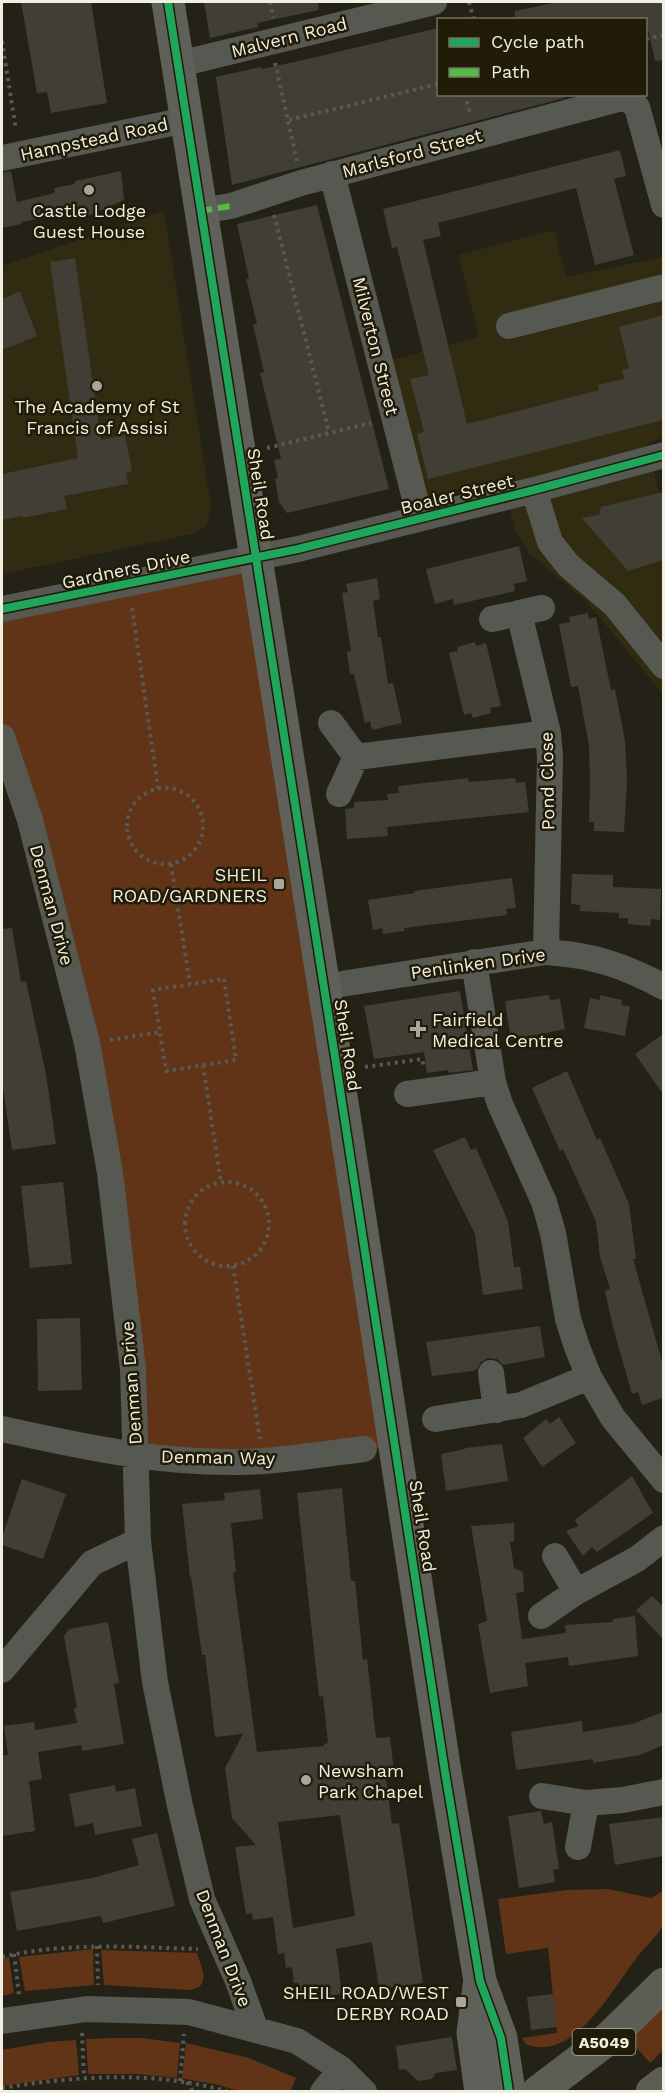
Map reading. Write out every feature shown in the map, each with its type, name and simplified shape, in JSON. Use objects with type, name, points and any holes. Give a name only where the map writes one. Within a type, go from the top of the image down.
[{"type":"highway","name":"A5049","points":[[538,2091],[609,2038],[663,1984]]},
{"type":"highway","points":[[652,2091],[663,2083]]},
{"type":"main road","name":"Sheil Road","points":[[168,2],[186,120],[215,208],[239,455],[322,987],[337,1070],[445,1773],[480,1981],[501,2038],[509,2091]]},
{"type":"main road","name":"Sheil Road","points":[[480,1981],[473,2033],[481,2091]]},
{"type":"street","name":"Malvern Road","points":[[179,64],[434,2]]},
{"type":"street","name":"Marlsford Street","points":[[215,208],[332,174],[626,97],[638,107],[663,206]]},
{"type":"street","name":"Hampstead Road","points":[[11,156],[186,120]]},
{"type":"street","name":"Milverton Street","points":[[332,174],[420,518]]},
{"type":"street","points":[[509,326],[663,287]]},
{"type":"street","name":"Boaler Street","points":[[256,558],[534,490],[663,455]]},
{"type":"street","points":[[534,490],[550,542],[568,565],[615,605],[663,666]]},
{"type":"street","name":"Gardners Drive","points":[[2,609],[256,558]]},
{"type":"street","name":"Pond Close","points":[[492,619],[531,610],[550,757],[546,952]]},
{"type":"street","points":[[331,723],[356,757]]},
{"type":"street","points":[[356,757],[548,733]]},
{"type":"street","name":"Denman Drive","points":[[2,737],[30,820],[87,1043],[110,1173],[133,1369],[138,1542],[155,1682],[202,1899],[255,2028]]},
{"type":"street","points":[[339,794],[356,757]]},
{"type":"street","name":"Penlinken Drive","points":[[322,987],[546,952],[602,959],[642,975],[663,987]]},
{"type":"street","points":[[474,962],[493,1082],[500,1104],[544,1202],[554,1233],[568,1319],[589,1377],[613,1418],[663,1480]]},
{"type":"street","points":[[417,1092],[493,1082]]},
{"type":"street","points":[[491,1373],[496,1410]]},
{"type":"street","points":[[435,1419],[521,1406],[589,1377]]},
{"type":"street","name":"Denman Way","points":[[2,1428],[75,1446],[192,1460],[264,1461],[364,1449]]},
{"type":"street","points":[[541,1616],[576,1592],[638,1559],[663,1538]]},
{"type":"street","points":[[2,1670],[92,1563],[138,1542]]},
{"type":"street","points":[[555,1556],[576,1592]]},
{"type":"street","points":[[542,1796],[586,1803],[623,1800],[663,1792]]},
{"type":"street","points":[[578,1846],[586,1803]]},
{"type":"street","points":[[12,2020],[90,2010],[186,2012],[255,2028],[297,2041],[341,2069],[363,2091]]},
{"type":"street","points":[[323,2091],[341,2069]]},
{"type":"path","points":[[469,2],[473,18]]},
{"type":"path","points":[[647,39],[663,35]]},
{"type":"path","points":[[2,41],[11,156]]},
{"type":"path","points":[[269,42],[289,120],[301,183]]},
{"type":"path","points":[[289,120],[437,84]]},
{"type":"path","points":[[269,194],[329,432]]},
{"type":"path","points":[[239,455],[395,418]]},
{"type":"path","points":[[128,584],[158,788]]},
{"type":"path","points":[[158,788],[172,788],[195,801],[201,813],[204,828],[201,841],[193,852],[183,860],[171,864],[158,864],[135,851],[126,829],[133,803],[143,794],[158,788]]},
{"type":"path","points":[[171,864],[190,984]]},
{"type":"path","points":[[224,979],[236,1060],[166,1071],[160,1032],[153,990],[224,979]]},
{"type":"path","points":[[87,1043],[160,1032]]},
{"type":"path","points":[[337,1070],[422,1059],[417,1092]]},
{"type":"path","points":[[203,1065],[221,1182]]},
{"type":"path","points":[[221,1182],[236,1182],[250,1188],[261,1198],[268,1211],[270,1226],[267,1240],[259,1252],[247,1262],[233,1266],[219,1266],[205,1261],[194,1251],[187,1239],[184,1225],[186,1210],[194,1197],[205,1187],[221,1182]]},
{"type":"path","points":[[233,1266],[264,1461]]},
{"type":"path","points":[[2,1957],[96,1946],[200,1949],[221,1944]]},
{"type":"path","points":[[84,2077],[96,1946]]},
{"type":"path","points":[[12,2020],[14,1954]]},
{"type":"path","points":[[180,2081],[186,2012]]},
{"type":"path","points":[[2,2088],[84,2077],[180,2081],[229,2091]]},
{"type":"path","points":[[186,2082],[193,2091]]},
{"type":"shaded area","name":"The Academy of St Francis of Assisi","points":[[164,211],[211,507],[206,526],[192,534],[2,574],[2,266]]},
{"type":"shaded area","points":[[554,230],[566,277],[663,257],[664,259],[663,438],[647,443],[659,493],[663,499],[663,694],[587,602],[529,553],[516,532],[501,479],[434,495],[425,495],[389,361],[479,337],[459,255]]},
{"type":"shaded area","points":[[256,558],[395,1446],[364,1449],[136,1454],[110,1173],[2,737],[2,609]]},
{"type":"shaded area","points":[[608,1889],[651,1898],[663,1891],[664,1916],[661,1928],[605,2002],[576,2033],[560,2043],[544,2047],[526,2044],[522,2038],[557,2033],[548,1948],[506,1954],[498,1899],[567,1890]]},
{"type":"shaded area","points":[[93,1949],[94,1985],[25,1991],[19,1957]]},
{"type":"shaded area","points":[[101,1950],[197,1953],[203,1980],[197,1988],[191,1990],[104,1985]]},
{"type":"shaded area","points":[[9,1957],[14,1993],[2,1996],[2,1959]]},
{"type":"shaded area","points":[[663,2006],[663,2050],[650,2063],[629,2039]]},
{"type":"shaded area","points":[[142,2038],[180,2043],[177,2078],[137,2074],[88,2074],[86,2039]]},
{"type":"shaded area","points":[[76,2040],[79,2075],[2,2086],[2,2050]]},
{"type":"shaded area","points":[[186,2043],[249,2058],[296,2078],[290,2092],[239,2091],[185,2079],[182,2078]]},
{"type":"building","points":[[21,2],[91,2],[107,103],[51,113],[47,92],[37,93]]},
{"type":"building","points":[[204,2],[318,2],[319,10],[257,23],[258,27],[210,38]]},
{"type":"building","points":[[559,2],[663,2],[663,60],[655,61],[647,18],[515,18],[515,11]]},
{"type":"building","points":[[437,28],[437,96],[564,96],[564,98],[232,185],[216,77],[312,58]]},
{"type":"building","points":[[620,150],[626,176],[614,179],[634,255],[595,265],[576,188],[438,223],[441,236],[423,240],[467,424],[599,390],[597,385],[624,379],[622,370],[629,368],[619,327],[663,315],[663,420],[428,479],[417,434],[424,432],[410,379],[429,375],[397,247],[392,248],[383,209]]},
{"type":"building","name":"Castle Lodge Guest House","points":[[11,171],[17,202],[55,193],[54,188],[75,184],[75,181],[121,171],[124,200],[83,218],[82,212],[21,222],[21,224],[2,228],[2,173]]},
{"type":"building","points":[[317,205],[389,489],[287,513],[279,502],[275,479],[278,478],[274,460],[281,459],[260,373],[264,372],[253,325],[257,324],[246,279],[249,279],[237,224]]},
{"type":"building","points":[[75,258],[101,440],[125,435],[132,471],[126,473],[128,484],[64,496],[67,509],[2,520],[2,474],[78,458],[50,262]]},
{"type":"building","points":[[20,291],[37,336],[2,350],[2,299]]},
{"type":"building","points":[[663,492],[663,560],[628,571],[582,518],[599,515],[601,507]]},
{"type":"building","points":[[519,546],[527,581],[514,584],[515,591],[454,605],[453,599],[435,604],[426,569]]},
{"type":"building","points":[[377,578],[380,599],[373,601],[378,637],[381,637],[388,684],[393,683],[402,723],[372,730],[370,721],[365,723],[354,674],[350,674],[347,652],[351,651],[342,593],[348,592],[346,584]]},
{"type":"building","points":[[588,613],[589,619],[596,617],[611,690],[615,689],[625,741],[627,781],[624,832],[594,831],[594,822],[589,822],[589,746],[578,686],[571,687],[559,624],[570,622],[569,617]]},
{"type":"building","points":[[475,642],[476,646],[486,643],[501,706],[490,708],[491,713],[473,718],[471,713],[464,715],[449,653],[458,651],[457,647]]},
{"type":"building","points":[[468,778],[469,782],[515,778],[516,783],[525,782],[529,812],[387,827],[388,836],[347,839],[345,809],[354,808],[354,802],[388,800],[387,794],[399,793],[398,786]]},
{"type":"building","points":[[572,874],[613,875],[613,887],[661,889],[660,920],[651,919],[650,926],[628,924],[628,918],[619,918],[619,913],[580,911],[580,905],[571,904]]},
{"type":"building","points":[[512,878],[516,908],[506,909],[507,915],[404,928],[405,931],[383,934],[382,928],[373,930],[368,900],[415,893],[414,891]]},
{"type":"building","points":[[12,928],[21,982],[26,981],[46,1074],[56,1144],[12,1150],[2,1080],[2,929]]},
{"type":"building","name":"Fairfield Medical Centre","points":[[460,991],[473,1070],[427,1073],[424,1052],[374,1059],[364,1006]]},
{"type":"building","points":[[549,995],[550,1000],[560,999],[565,1029],[511,1040],[505,1001]]},
{"type":"building","points":[[600,995],[622,1000],[621,1005],[630,1006],[625,1036],[584,1028],[590,998],[600,1000]]},
{"type":"building","points":[[663,1034],[663,1094],[635,1054]]},
{"type":"building","points":[[567,1071],[597,1140],[600,1138],[629,1204],[636,1259],[633,1259],[663,1365],[663,1398],[642,1405],[638,1392],[632,1394],[613,1327],[605,1291],[610,1289],[600,1257],[596,1221],[563,1149],[560,1151],[532,1088]]},
{"type":"building","points":[[465,1137],[471,1150],[476,1148],[508,1221],[514,1267],[520,1267],[523,1289],[483,1295],[475,1234],[433,1150]]},
{"type":"building","points":[[63,1182],[72,1264],[30,1268],[21,1186]]},
{"type":"building","points":[[80,1318],[82,1390],[38,1391],[37,1319]]},
{"type":"building","points":[[540,1326],[545,1357],[503,1365],[497,1359],[488,1358],[473,1371],[432,1376],[426,1342]]},
{"type":"building","points":[[559,1417],[576,1443],[542,1467],[523,1438],[546,1419],[550,1424]]},
{"type":"building","points":[[502,1444],[508,1481],[446,1491],[441,1454],[465,1448]]},
{"type":"building","points":[[632,1476],[653,1513],[597,1552],[592,1547],[583,1556],[566,1531],[578,1526],[575,1520]]},
{"type":"building","points":[[22,1479],[66,1494],[43,1559],[2,1545],[2,1537]]},
{"type":"building","points":[[342,1488],[351,1581],[355,1581],[363,1660],[367,1659],[376,1738],[390,1737],[394,1772],[385,1773],[392,1824],[399,1823],[423,1983],[379,1989],[372,1942],[336,1949],[342,1994],[301,1999],[298,1983],[294,1983],[292,1967],[286,1968],[284,1953],[278,1954],[273,1917],[253,1920],[252,1913],[246,1914],[235,1847],[256,1845],[232,1818],[225,1768],[243,1734],[215,1737],[205,1655],[202,1655],[190,1577],[182,1504],[225,1500],[224,1493],[260,1489],[263,1519],[231,1523],[236,1572],[233,1573],[257,1752],[324,1746],[328,1743],[323,1696],[319,1697],[297,1493]],"holes":[[[340,1815],[355,1916],[293,1928],[278,1822]]]},
{"type":"building","points":[[514,1523],[514,1541],[510,1542],[514,1568],[523,1572],[524,1592],[516,1593],[522,1639],[566,1633],[565,1625],[613,1622],[613,1619],[635,1616],[638,1656],[569,1666],[568,1657],[525,1663],[528,1686],[490,1693],[478,1624],[487,1621],[471,1526]]},
{"type":"building","points":[[652,1596],[663,1606],[663,1639],[636,1610]]},
{"type":"building","points":[[108,1622],[119,1683],[114,1684],[124,1744],[82,1751],[81,1745],[38,1752],[42,1779],[29,1781],[35,1831],[2,1836],[2,1756],[8,1755],[4,1726],[34,1722],[35,1730],[77,1723],[74,1709],[77,1708],[64,1636],[69,1629]]},
{"type":"building","points":[[663,1712],[663,1745],[640,1755],[593,1763],[593,1759],[516,1770],[511,1732],[582,1721],[583,1732],[632,1724]]},
{"type":"building","points":[[115,1785],[116,1792],[135,1788],[142,1826],[95,1835],[93,1823],[75,1827],[69,1794]]},
{"type":"building","points":[[541,1811],[544,1824],[552,1822],[559,1869],[553,1870],[555,1882],[519,1888],[508,1816]]},
{"type":"building","points":[[663,1817],[663,1856],[615,1865],[609,1824]]},
{"type":"building","points":[[157,1833],[175,1906],[103,1923],[101,1916],[17,1931],[10,1892],[92,1878],[139,1865],[132,1839]]},
{"type":"building","points":[[553,1994],[557,2027],[531,2030],[527,1997]]},
{"type":"building","points":[[452,2037],[457,2070],[436,2073],[432,2079],[418,2081],[405,2069],[399,2070],[396,2046]]},
{"type":"marked path","points":[[200,211],[231,206]]},
{"type":"cycle path","points":[[168,2],[335,1057],[445,1772],[480,1981],[501,2038],[509,2092]]},
{"type":"cycle path","points":[[2,609],[298,549],[664,455]]},
{"type":"place","name":"Castle Lodge Guest House","points":[[89,190]]},
{"type":"place","name":"The Academy of St Francis of Assisi","points":[[97,386]]},
{"type":"place","name":"SHEIL ROAD/GARDNERS","points":[[279,884]]},
{"type":"place","name":"Fairfield Medical Centre","points":[[418,1029]]},
{"type":"place","name":"Newsham Park Chapel","points":[[306,1780]]},
{"type":"place","name":"SHEIL ROAD/WEST DERBY ROAD","points":[[461,2002]]}]
